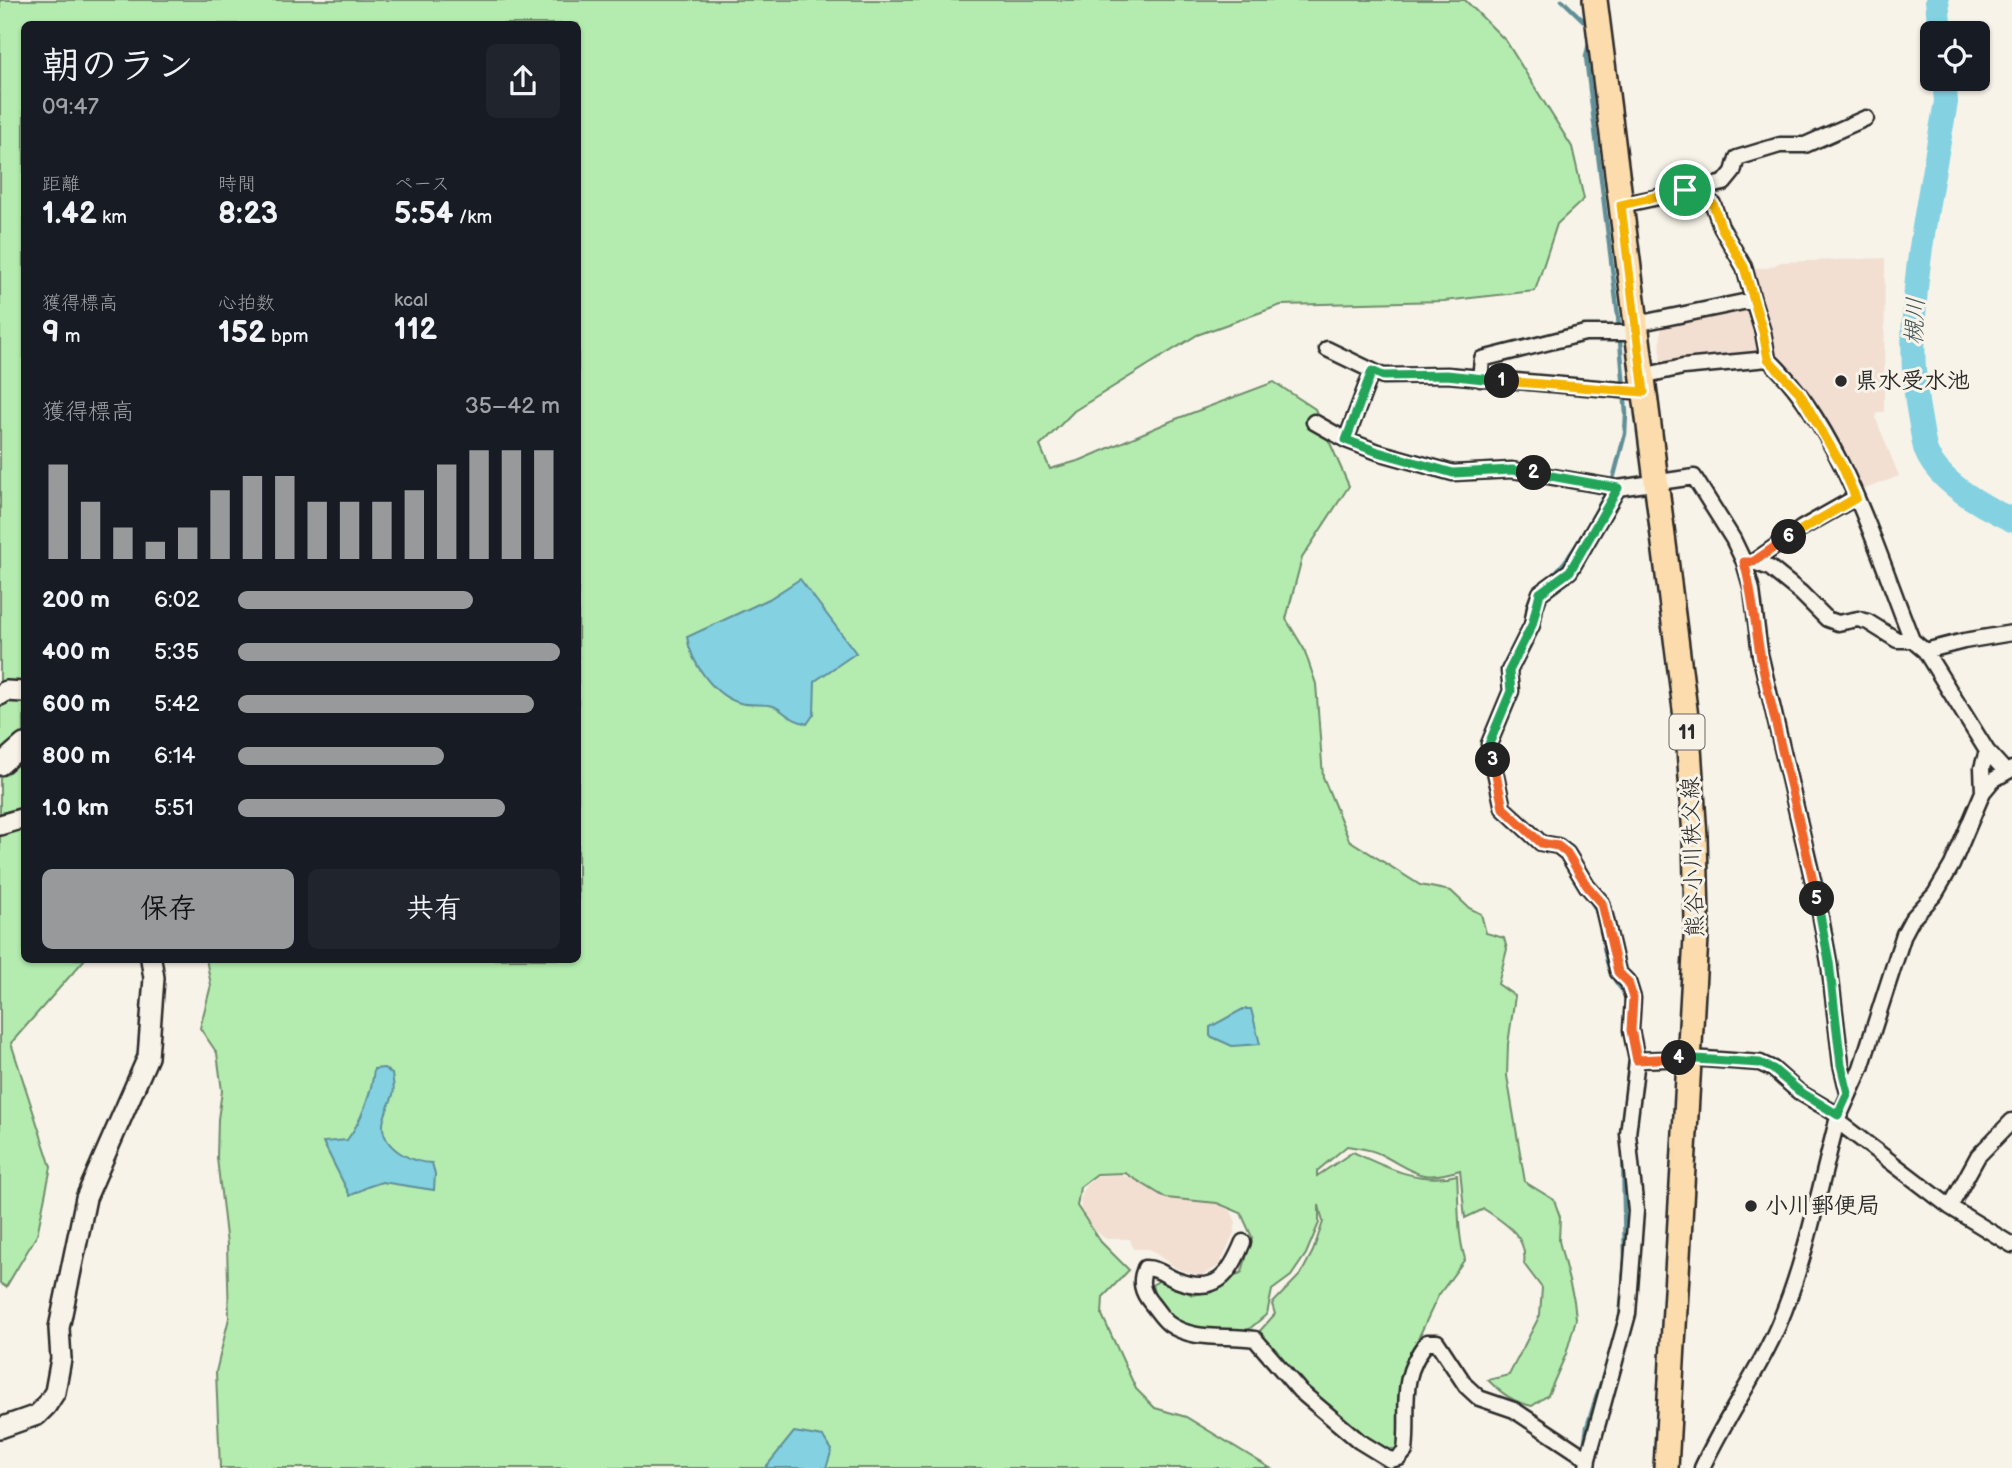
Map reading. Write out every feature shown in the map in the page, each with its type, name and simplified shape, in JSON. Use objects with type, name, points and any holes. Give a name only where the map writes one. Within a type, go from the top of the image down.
[{"type":"main road","name":"熊谷小川秩父線","points":[[1595,0],[1692,780],[1697,920],[1666,1468]]},
{"type":"street","points":[[1621,205],[1724,183],[1733,172],[1737,158],[1780,145],[1805,145],[1866,118]]},
{"type":"street","points":[[1685,190],[1713,204],[1721,227],[1744,267],[1768,359],[1799,392],[1842,466],[1912,640],[1924,651],[1987,751],[2009,771],[1993,780],[1983,792],[1972,824],[1952,865],[1935,894],[1912,919],[1904,934],[1861,1068],[1838,1118],[1802,1257],[1788,1300],[1777,1329],[1714,1440],[1702,1468]]},
{"type":"street","points":[[1480,379],[1482,359],[1585,334],[1634,329],[1753,300]]},
{"type":"street","points":[[1327,349],[1383,376],[1447,375],[1480,379],[1643,384],[1682,367],[1768,359]]},
{"type":"street","points":[[1346,440],[1372,371]]},
{"type":"street","points":[[1314,422],[1346,440],[1378,452],[1453,473],[1512,470],[1618,488],[1693,477],[1748,562],[1760,654],[1818,902],[1829,962],[1841,1065],[1848,1093]]},
{"type":"street","points":[[1243,1242],[1228,1273],[1216,1282],[1196,1285],[1175,1279],[1154,1268],[1144,1268],[1140,1278],[1144,1294],[1168,1324],[1184,1333],[1216,1338],[1255,1339],[1300,1391],[1359,1441],[1390,1460],[1399,1458],[1405,1451],[1407,1386],[1413,1363],[1427,1342],[1437,1342],[1466,1386],[1479,1398],[1514,1410],[1587,1464],[1628,1314],[1636,1211],[1629,1134],[1637,1060],[1631,1030],[1633,998],[1628,982],[1618,972],[1602,903],[1587,886],[1567,853],[1558,846],[1541,843],[1503,808],[1489,744],[1511,691],[1509,671],[1532,625],[1540,593],[1570,571],[1618,488]]},
{"type":"street","points":[[1748,562],[1801,528],[1856,498]]},
{"type":"street","points":[[1748,562],[1770,568],[1827,619],[1838,623],[1858,619],[1897,640],[1912,640]]},
{"type":"street","points":[[1924,651],[2012,633]]},
{"type":"street","points":[[0,695],[6,691],[21,692]]},
{"type":"street","points":[[0,765],[21,747]]},
{"type":"street","points":[[1983,792],[1982,768],[1987,751]]},
{"type":"street","points":[[0,825],[21,819]]},
{"type":"street","points":[[0,1428],[37,1415],[55,1391],[61,1359],[59,1328],[86,1198],[148,1057],[153,978],[151,963]]},
{"type":"street","points":[[1637,1060],[1691,1058],[1760,1063],[1773,1069],[1950,1207],[2012,1245]]},
{"type":"street","points":[[1950,1207],[1978,1156],[2012,1121]]},
{"type":"shaded area","points":[[1885,258],[1884,412],[1877,412],[1876,419],[1899,476],[1857,492],[1822,418],[1801,385],[1773,356],[1750,268],[1768,268],[1781,262]]},
{"type":"shaded area","points":[[1747,306],[1761,351],[1738,358],[1663,367],[1660,364],[1661,328],[1668,321]]},
{"type":"shaded area","points":[[1119,1175],[1142,1180],[1185,1198],[1217,1204],[1231,1211],[1236,1222],[1234,1233],[1219,1266],[1202,1275],[1193,1274],[1176,1268],[1149,1249],[1133,1249],[1130,1239],[1106,1239],[1094,1230],[1081,1211],[1080,1200],[1085,1186],[1097,1176]]},
{"type":"green space","points":[[0,0],[1465,0],[1506,41],[1572,147],[1584,199],[1557,224],[1535,291],[1444,301],[1281,305],[1197,335],[1074,411],[1040,446],[1050,469],[1081,460],[1176,419],[1274,382],[1315,409],[1349,486],[1302,558],[1286,619],[1304,649],[1316,684],[1323,777],[1349,840],[1420,885],[1451,891],[1469,908],[1481,914],[1486,933],[1504,938],[1507,949],[1498,984],[1515,996],[1508,1044],[1507,1076],[1525,1182],[1554,1200],[1560,1217],[1559,1241],[1576,1319],[1566,1354],[1548,1395],[1532,1406],[1508,1396],[1488,1380],[1509,1375],[1540,1315],[1542,1288],[1524,1264],[1519,1238],[1484,1209],[1465,1218],[1460,1170],[1426,1175],[1409,1170],[1376,1152],[1347,1146],[1317,1171],[1317,1176],[1353,1152],[1390,1169],[1416,1176],[1430,1178],[1457,1175],[1459,1228],[1465,1259],[1438,1296],[1402,1373],[1398,1414],[1399,1442],[1395,1449],[1381,1449],[1303,1385],[1258,1333],[1275,1314],[1272,1304],[1301,1274],[1313,1251],[1323,1222],[1319,1205],[1319,1223],[1306,1254],[1291,1276],[1272,1290],[1267,1314],[1247,1331],[1201,1330],[1176,1322],[1166,1314],[1152,1285],[1164,1278],[1192,1295],[1209,1292],[1242,1272],[1252,1237],[1241,1213],[1217,1203],[1166,1198],[1125,1173],[1097,1174],[1080,1187],[1077,1206],[1101,1242],[1129,1270],[1103,1297],[1102,1315],[1136,1389],[1155,1408],[1186,1417],[1270,1468],[220,1468],[216,1372],[229,1318],[227,1245],[217,1158],[222,1091],[217,1053],[200,1028],[211,985],[207,963],[581,963],[581,21],[21,21],[21,963],[81,963],[11,1043],[51,1167],[37,1235],[6,1287],[0,1283]]},
{"type":"water","points":[[800,579],[856,653],[815,681],[814,714],[807,724],[773,706],[740,703],[721,693],[705,677],[693,657],[687,637],[769,599]]},
{"type":"water","points":[[1243,1009],[1251,1009],[1260,1044],[1232,1046],[1210,1036],[1210,1027]]},
{"type":"water","points":[[384,1068],[392,1074],[394,1088],[384,1119],[385,1135],[388,1142],[401,1153],[432,1163],[435,1174],[434,1190],[382,1182],[350,1196],[323,1142],[347,1140],[365,1106],[374,1069]]},
{"type":"water","points":[[794,1432],[823,1437],[832,1450],[826,1468],[765,1468]]},
{"type":"waterway","points":[[1562,0],[1589,26]]},
{"type":"waterway","name":"槻川","points":[[1937,0],[1939,21]]},
{"type":"waterway","points":[[1590,38],[1586,57],[1618,316],[1626,414],[1625,434],[1612,483]]},
{"type":"waterway","name":"槻川","points":[[1945,91],[1946,102],[1925,220],[1915,301],[1915,381],[1923,440],[1932,462],[1951,483],[1976,501],[2012,520]]},
{"type":"waterway","points":[[1552,576],[1576,546],[1608,490]]},
{"type":"waterway","points":[[1503,673],[1502,669],[1509,655]]},
{"type":"waterway","points":[[1591,900],[1597,912],[1610,971],[1625,993],[1626,1006]]},
{"type":"waterway","points":[[1620,1318],[1625,1260],[1623,1153]]},
{"type":"waterway","points":[[1583,1453],[1587,1427],[1606,1367]]},
{"type":"place","name":"県水受水池","points":[[1841,381]]},
{"type":"place","name":"小川郵便局","points":[[1751,1206]]},
{"type":"route","points":[[1685,190],[1713,204],[1721,227],[1744,267],[1768,359],[1799,392],[1842,466],[1856,498],[1801,528],[1753,562],[1744,562],[1752,590],[1760,654],[1780,747],[1802,829],[1829,962],[1841,1065],[1848,1093],[1838,1115],[1799,1091],[1773,1069],[1760,1063],[1691,1058],[1637,1060],[1631,1030],[1633,998],[1628,982],[1618,972],[1612,954],[1602,903],[1587,886],[1567,853],[1558,846],[1541,843],[1503,808],[1489,744],[1507,706],[1511,691],[1509,671],[1532,625],[1540,593],[1570,571],[1618,488],[1512,470],[1453,473],[1346,440],[1372,371],[1383,376],[1447,375],[1644,392],[1621,205],[1685,190]]}]
